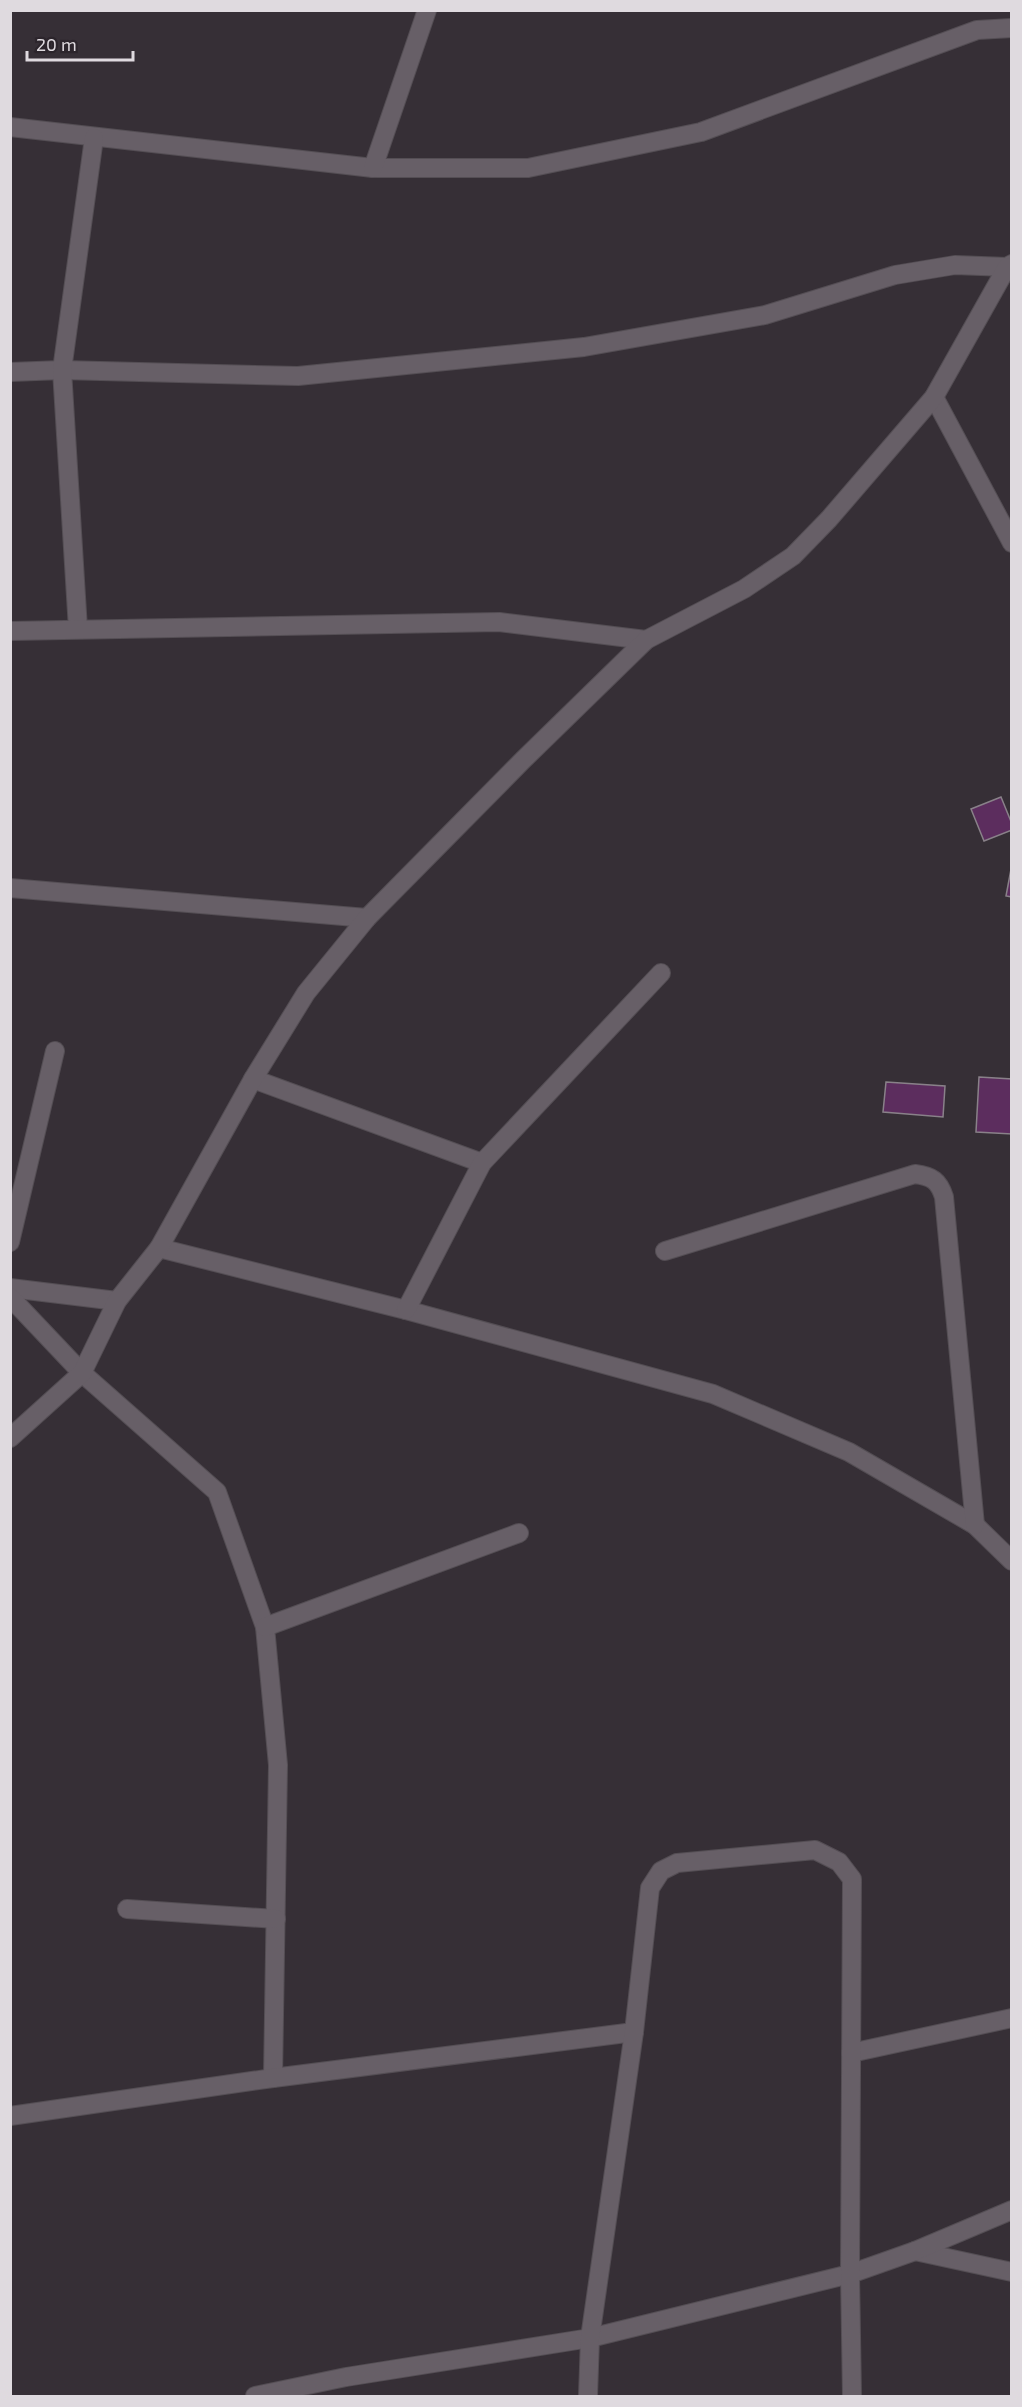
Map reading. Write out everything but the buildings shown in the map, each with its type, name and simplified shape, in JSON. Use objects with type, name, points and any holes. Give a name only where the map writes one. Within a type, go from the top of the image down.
[{"type":"street","points":[[373,168],[427,10]]},
{"type":"street","points":[[10,127],[373,168],[528,168],[701,132],[977,30],[1011,28]]},
{"type":"street","points":[[78,629],[62,370],[94,138]]},
{"type":"street","points":[[10,372],[62,370],[298,376],[585,347],[765,315],[895,275],[955,265],[1009,265],[934,397],[829,519],[793,556],[744,589],[646,640],[523,760],[367,918],[306,993],[253,1080],[159,1248],[117,1301],[82,1373],[10,1438]]},
{"type":"street","points":[[934,397],[1011,543]]},
{"type":"street","points":[[10,631],[499,622],[646,640]]},
{"type":"street","points":[[10,888],[367,918]]},
{"type":"street","points":[[406,1310],[482,1163],[661,973]]},
{"type":"street","points":[[10,1242],[55,1052]]},
{"type":"street","points":[[253,1080],[482,1163]]},
{"type":"street","points":[[665,1251],[915,1174],[930,1176],[941,1186],[944,1197],[975,1525]]},
{"type":"street","points":[[159,1248],[406,1310],[713,1394],[849,1452],[975,1525],[1011,1561]]},
{"type":"street","points":[[10,1287],[117,1301]]},
{"type":"street","points":[[10,1297],[82,1373],[217,1492],[266,1627],[278,1765],[273,2078]]},
{"type":"street","points":[[266,1627],[519,1533]]},
{"type":"street","points":[[588,2397],[590,2338],[634,2032],[650,1888],[661,1871],[677,1863],[814,1850],[839,1862],[852,1879],[850,2274],[852,2397]]},
{"type":"street","points":[[127,1909],[276,1919]]},
{"type":"street","points":[[851,2053],[1011,2018]]},
{"type":"street","points":[[10,2116],[273,2078],[634,2032]]},
{"type":"street","points":[[255,2397],[346,2377],[590,2338],[850,2274],[915,2251],[1011,2210]]},
{"type":"street","points":[[915,2251],[1011,2272]]}]
